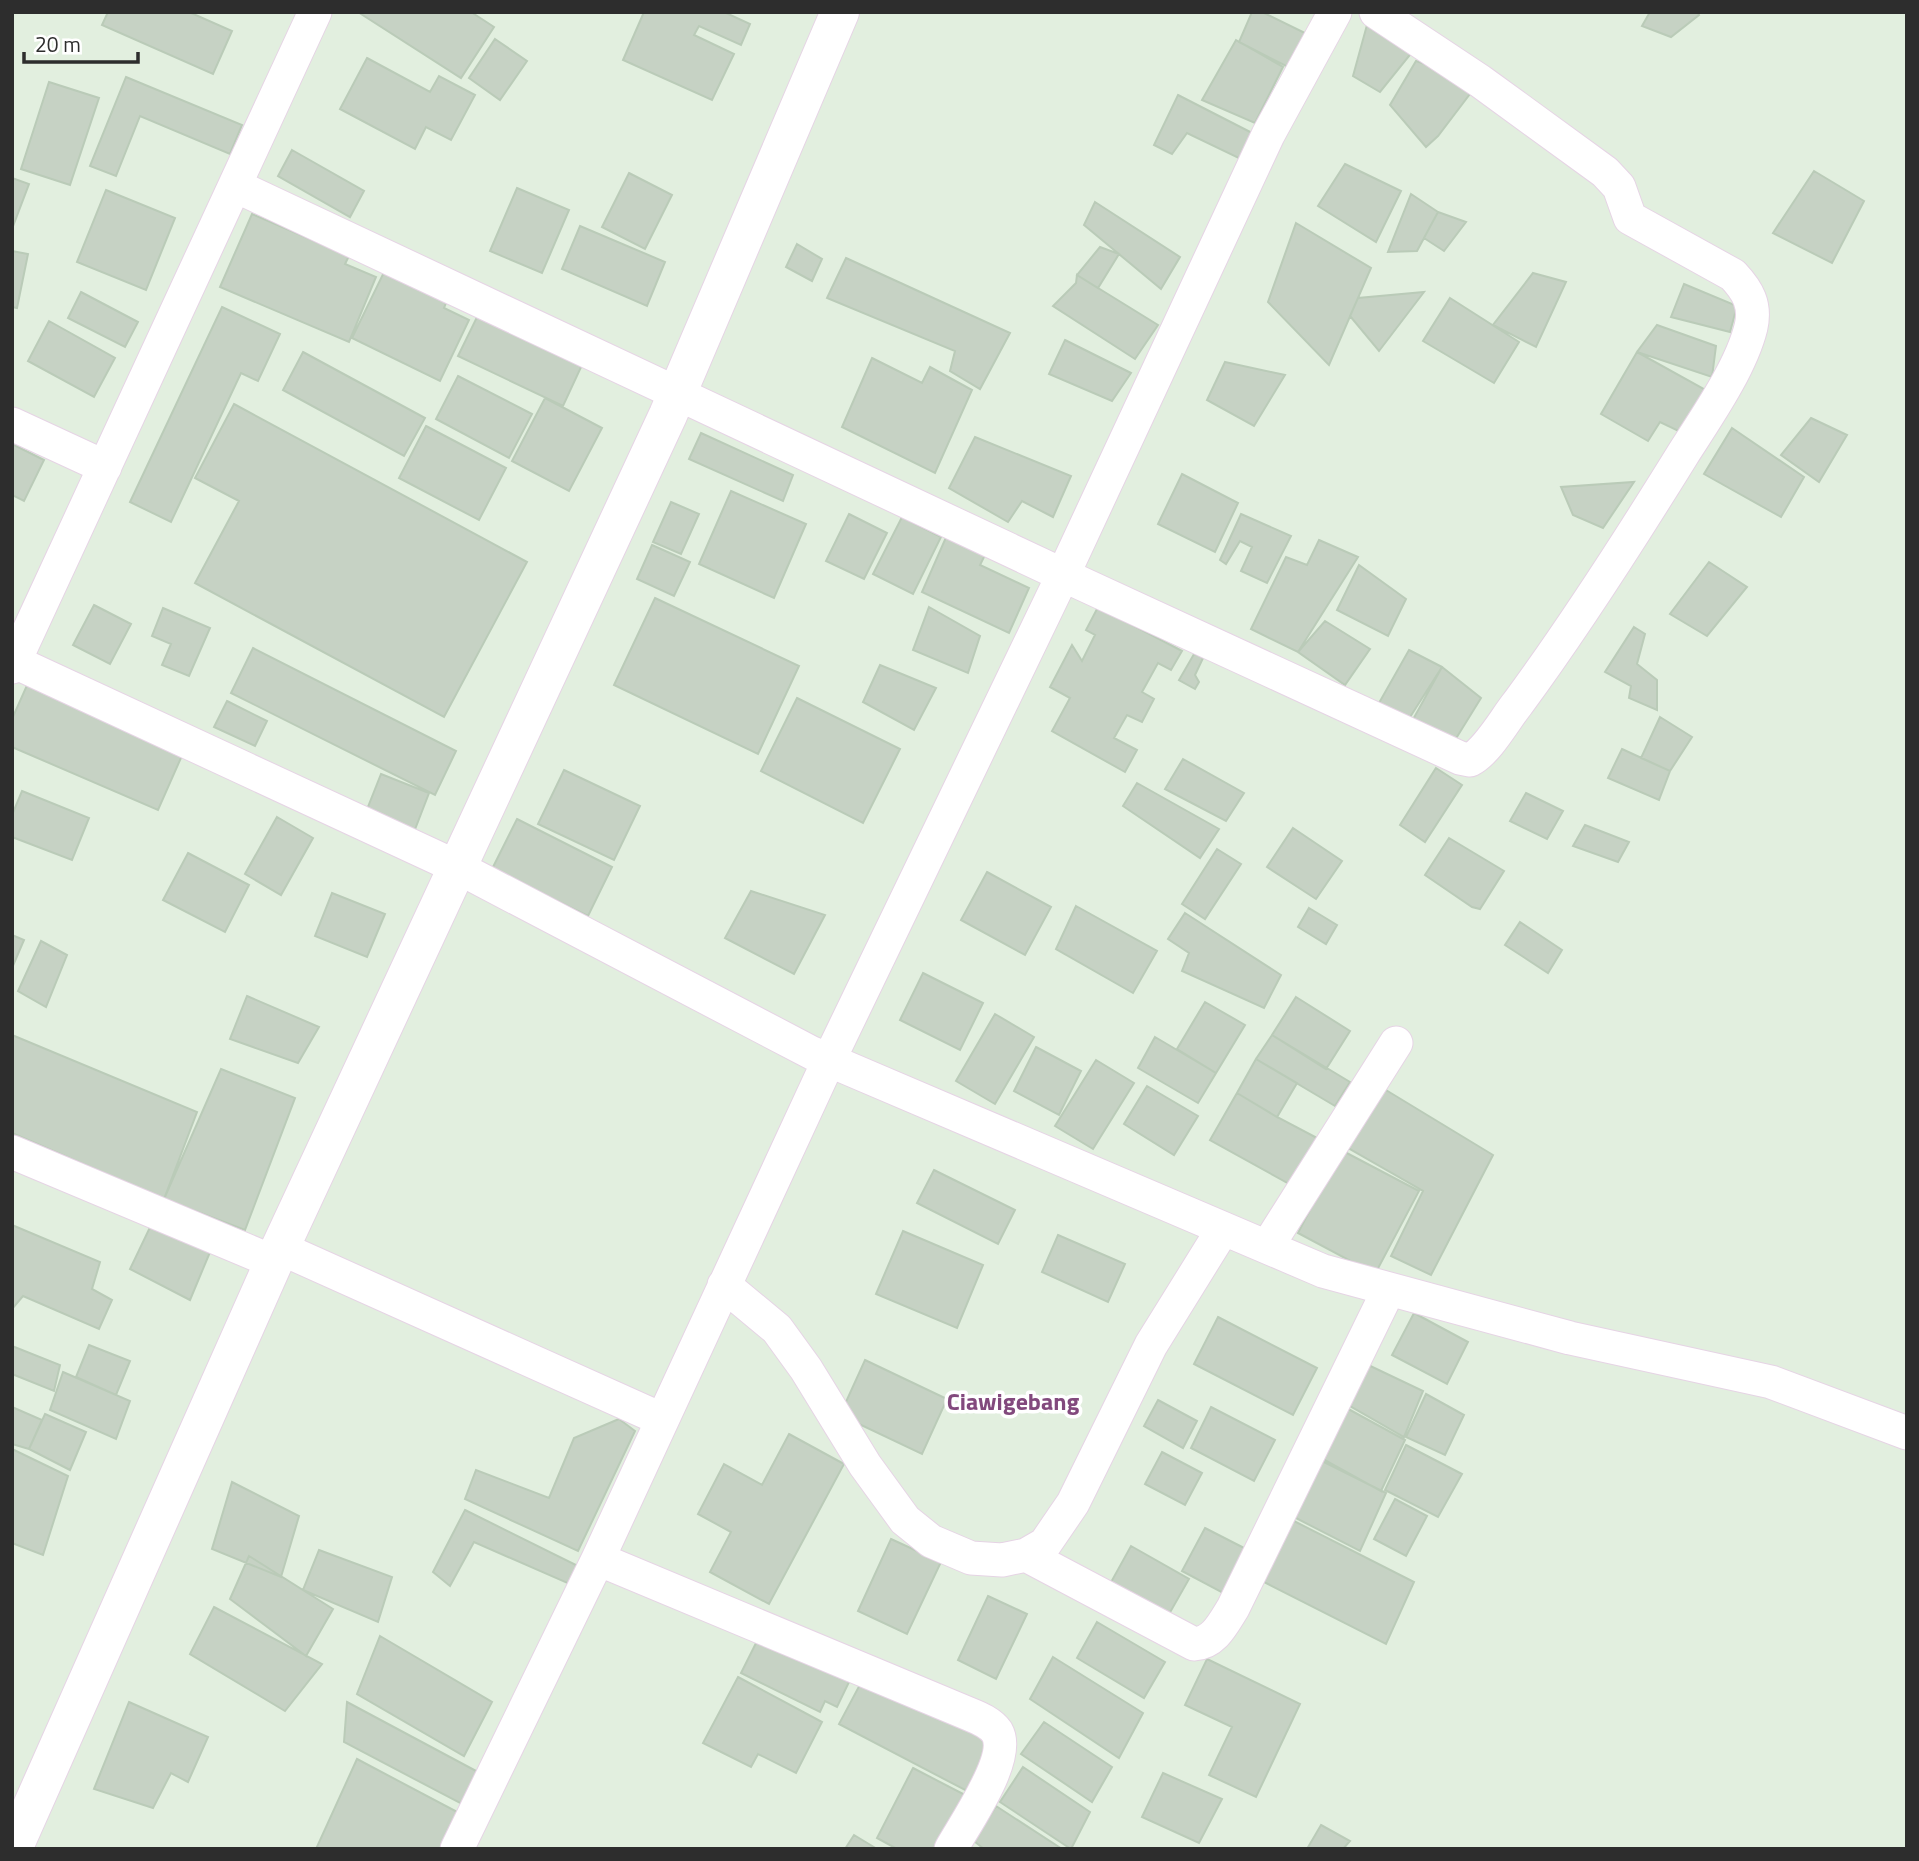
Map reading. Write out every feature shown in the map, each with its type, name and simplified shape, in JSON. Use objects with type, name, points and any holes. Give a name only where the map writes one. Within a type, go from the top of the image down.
[{"type":"main road","points":[[13,1849],[277,1255],[678,393],[840,12]]},
{"type":"street","points":[[315,12],[13,664],[457,867],[829,1060],[1323,1271],[1570,1338],[1771,1382],[1907,1433]]},
{"type":"street","points":[[457,1849],[598,1559],[829,1060],[1063,575],[1268,135],[1335,12]]},
{"type":"street","points":[[236,186],[1063,575],[1470,760],[1484,748],[1538,676],[1636,530],[1709,413],[1742,353],[1751,327],[1753,311],[1745,287],[1732,275],[1630,218],[1619,187],[1605,172],[1480,81],[1376,12]]},
{"type":"street","points":[[12,424],[106,467]]},
{"type":"street","points":[[1267,1248],[1396,1043]]},
{"type":"street","points":[[12,1152],[277,1255],[661,1419]]},
{"type":"street","points":[[724,1285],[777,1329],[806,1369],[887,1497],[905,1520],[931,1541],[971,1558],[1002,1560],[1026,1555],[1045,1544],[1073,1503],[1151,1345],[1223,1228]]},
{"type":"street","points":[[1026,1555],[1194,1644],[1204,1644],[1212,1638],[1233,1608],[1389,1289]]},
{"type":"street","points":[[598,1559],[969,1714],[996,1730],[1000,1740],[999,1755],[993,1772],[951,1849]]},
{"type":"building","points":[[108,12],[189,12],[232,31],[213,74],[102,25]]},
{"type":"building","points":[[358,12],[471,12],[494,27],[461,78]]},
{"type":"building","points":[[644,12],[724,12],[750,24],[741,45],[699,26],[694,35],[734,54],[712,100],[623,60]]},
{"type":"building","points":[[1252,12],[1262,12],[1313,37],[1294,70],[1239,42]]},
{"type":"building","points":[[1650,12],[1697,12],[1699,15],[1671,37],[1642,26]]},
{"type":"building","points":[[1367,25],[1413,51],[1380,92],[1353,76]]},
{"type":"building","points":[[495,39],[527,61],[500,100],[469,78]]},
{"type":"building","points":[[1236,40],[1283,67],[1255,123],[1202,100]]},
{"type":"building","points":[[367,58],[430,92],[439,76],[475,95],[451,140],[426,127],[415,149],[340,109]]},
{"type":"building","points":[[1416,61],[1479,82],[1438,136],[1426,147],[1390,105]]},
{"type":"building","points":[[126,77],[242,125],[230,154],[140,116],[116,176],[90,166]]},
{"type":"building","points":[[49,82],[99,98],[70,185],[21,169]]},
{"type":"building","points":[[1178,95],[1260,137],[1247,162],[1187,133],[1172,154],[1154,145]]},
{"type":"building","points":[[292,150],[364,191],[350,217],[278,176]]},
{"type":"building","points":[[1345,164],[1401,191],[1376,242],[1318,206]]},
{"type":"building","points":[[1814,171],[1864,201],[1832,263],[1773,233]]},
{"type":"building","points":[[629,173],[672,195],[645,249],[602,227]]},
{"type":"building","points":[[12,178],[29,184],[12,229]]},
{"type":"building","points":[[517,188],[569,210],[542,273],[490,251]]},
{"type":"building","points":[[106,190],[175,218],[146,290],[77,262]]},
{"type":"building","points":[[1411,194],[1438,212],[1417,251],[1388,252]]},
{"type":"building","points":[[1095,202],[1180,257],[1161,289],[1084,225]]},
{"type":"building","points":[[1438,212],[1466,222],[1444,251],[1424,238]]},
{"type":"building","points":[[252,214],[349,256],[345,264],[376,277],[349,342],[220,287]]},
{"type":"building","points":[[1296,223],[1371,268],[1329,365],[1268,302]]},
{"type":"building","points":[[580,226],[665,262],[647,306],[562,269]]},
{"type":"building","points":[[797,244],[822,259],[812,281],[786,267]]},
{"type":"building","points":[[1100,247],[1119,254],[1098,288],[1077,275]]},
{"type":"building","points":[[12,251],[28,254],[17,308],[12,307]]},
{"type":"building","points":[[846,258],[1010,333],[980,389],[950,371],[955,351],[827,298]]},
{"type":"building","points":[[386,268],[448,298],[444,308],[469,320],[440,381],[352,338]]},
{"type":"building","points":[[1533,273],[1566,282],[1536,347],[1493,325]]},
{"type":"building","points":[[1077,275],[1158,325],[1135,359],[1053,306],[1076,283]]},
{"type":"building","points":[[1684,284],[1737,306],[1730,332],[1671,317]]},
{"type":"building","points":[[81,292],[138,322],[125,347],[68,318]]},
{"type":"building","points":[[1424,292],[1379,351],[1350,316],[1358,298]]},
{"type":"building","points":[[1450,298],[1519,342],[1494,383],[1423,341]]},
{"type":"building","points":[[222,307],[280,334],[258,381],[241,373],[171,522],[130,502]]},
{"type":"building","points":[[478,315],[582,365],[563,406],[458,356]]},
{"type":"building","points":[[49,321],[115,358],[94,397],[28,361]]},
{"type":"building","points":[[1657,325],[1716,346],[1712,377],[1637,352]]},
{"type":"building","points":[[1065,340],[1131,373],[1112,401],[1049,374]]},
{"type":"building","points":[[303,352],[425,418],[404,456],[283,390]]},
{"type":"building","points":[[1637,352],[1713,394],[1687,435],[1660,422],[1648,441],[1601,414]]},
{"type":"building","points":[[872,358],[922,383],[930,367],[972,390],[935,473],[842,427]]},
{"type":"building","points":[[1225,362],[1285,375],[1254,426],[1207,400]]},
{"type":"building","points":[[458,376],[532,414],[509,458],[436,419]]},
{"type":"building","points":[[545,398],[602,428],[569,491],[512,461]]},
{"type":"building","points":[[234,404],[527,562],[444,717],[195,583],[239,501],[195,478]]},
{"type":"building","points":[[1811,418],[1847,435],[1819,482],[1781,455]]},
{"type":"building","points":[[426,426],[506,468],[479,520],[399,478]]},
{"type":"building","points":[[1732,428],[1804,477],[1781,517],[1704,474]]},
{"type":"building","points":[[701,433],[793,475],[783,501],[689,459]]},
{"type":"building","points":[[975,437],[1071,476],[1053,517],[1022,501],[1008,522],[949,488]]},
{"type":"building","points":[[12,444],[44,460],[24,501],[12,495]]},
{"type":"building","points":[[1182,474],[1238,503],[1215,552],[1158,524]]},
{"type":"building","points":[[1634,482],[1603,528],[1573,515],[1561,487]]},
{"type":"building","points":[[731,491],[806,524],[774,598],[699,564]]},
{"type":"building","points":[[671,502],[699,514],[681,554],[653,542]]},
{"type":"building","points":[[849,514],[887,533],[864,579],[826,561]]},
{"type":"building","points":[[1241,514],[1291,536],[1267,583],[1241,571],[1252,547],[1240,541],[1226,564],[1220,560]]},
{"type":"building","points":[[902,517],[941,537],[913,594],[873,574]]},
{"type":"building","points":[[947,535],[986,553],[980,565],[1029,588],[1009,633],[922,592]]},
{"type":"building","points":[[1319,540],[1358,557],[1298,652],[1251,629],[1286,557],[1307,565]]},
{"type":"building","points":[[652,545],[690,562],[674,596],[637,579]]},
{"type":"building","points":[[1709,562],[1747,587],[1707,636],[1670,614]]},
{"type":"building","points":[[1359,565],[1406,599],[1388,636],[1337,610]]},
{"type":"building","points":[[655,598],[799,666],[758,754],[614,685]]},
{"type":"building","points":[[94,605],[131,624],[110,664],[73,645]]},
{"type":"building","points":[[929,607],[980,636],[968,673],[913,650]]},
{"type":"building","points":[[1098,607],[1182,651],[1171,670],[1158,663],[1142,692],[1154,699],[1142,722],[1127,715],[1114,738],[1137,750],[1125,772],[1052,731],[1070,698],[1050,687],[1072,645],[1082,661],[1095,635],[1086,630]]},
{"type":"building","points":[[163,608],[210,628],[189,676],[162,665],[171,644],[152,636]]},
{"type":"building","points":[[1325,621],[1370,649],[1345,685],[1298,652]]},
{"type":"building","points":[[1634,627],[1645,634],[1637,664],[1657,680],[1657,710],[1629,698],[1631,686],[1605,672]]},
{"type":"building","points":[[253,648],[456,751],[435,795],[231,693]]},
{"type":"building","points":[[1409,650],[1442,667],[1405,725],[1375,710]]},
{"type":"building","points":[[1194,654],[1204,656],[1195,675],[1199,682],[1195,689],[1179,680]]},
{"type":"building","points":[[880,665],[936,688],[914,730],[863,702]]},
{"type":"building","points":[[1442,667],[1481,698],[1452,745],[1411,723]]},
{"type":"building","points":[[28,683],[184,751],[158,810],[12,747],[12,719]]},
{"type":"building","points":[[797,698],[900,749],[863,823],[761,771]]},
{"type":"building","points":[[227,701],[267,721],[255,746],[214,727]]},
{"type":"building","points":[[1660,717],[1692,737],[1670,771],[1641,758]]},
{"type":"building","points":[[1622,749],[1670,771],[1659,800],[1608,778]]},
{"type":"building","points":[[1183,759],[1244,793],[1226,821],[1165,789]]},
{"type":"building","points":[[1436,768],[1462,785],[1425,842],[1400,825]]},
{"type":"building","points":[[564,770],[640,806],[614,860],[538,824]]},
{"type":"building","points":[[381,774],[429,793],[414,832],[366,812]]},
{"type":"building","points":[[1137,783],[1219,829],[1200,858],[1123,806]]},
{"type":"building","points":[[22,791],[89,818],[72,860],[12,837],[12,815]]},
{"type":"building","points":[[1526,793],[1563,811],[1547,839],[1510,821]]},
{"type":"building","points":[[277,817],[313,838],[281,895],[245,874]]},
{"type":"building","points":[[517,819],[612,867],[588,916],[492,869]]},
{"type":"building","points":[[1585,825],[1629,842],[1618,862],[1573,846]]},
{"type":"building","points":[[1293,828],[1342,861],[1316,899],[1267,867]]},
{"type":"building","points":[[1449,838],[1504,871],[1480,909],[1472,907],[1425,875]]},
{"type":"building","points":[[1217,849],[1241,864],[1205,919],[1182,904]]},
{"type":"building","points":[[188,853],[249,885],[225,932],[163,900]]},
{"type":"building","points":[[987,872],[1051,907],[1025,955],[961,920]]},
{"type":"building","points":[[751,891],[825,915],[794,974],[725,938]]},
{"type":"building","points":[[332,893],[385,914],[367,957],[315,936]]},
{"type":"building","points":[[1076,906],[1157,951],[1133,993],[1056,949]]},
{"type":"building","points":[[1309,908],[1337,925],[1326,944],[1298,927]]},
{"type":"building","points":[[1185,913],[1281,975],[1264,1008],[1182,971],[1189,953],[1168,939]]},
{"type":"building","points":[[1520,922],[1562,950],[1548,973],[1505,945]]},
{"type":"building","points":[[12,935],[24,940],[12,968]]},
{"type":"building","points":[[41,941],[67,955],[46,1007],[18,991]]},
{"type":"building","points":[[923,973],[983,1003],[960,1050],[900,1020]]},
{"type":"building","points":[[247,996],[319,1027],[298,1063],[230,1039]]},
{"type":"building","points":[[1296,997],[1350,1031],[1326,1069],[1272,1035]]},
{"type":"building","points":[[1205,1002],[1245,1025],[1216,1073],[1177,1049]]},
{"type":"building","points":[[995,1014],[1034,1037],[995,1104],[956,1081]]},
{"type":"building","points":[[12,1035],[197,1112],[164,1199],[12,1133]]},
{"type":"building","points":[[1272,1035],[1350,1082],[1335,1106],[1256,1059]]},
{"type":"building","points":[[1155,1037],[1216,1073],[1198,1103],[1138,1068]]},
{"type":"building","points":[[1036,1047],[1081,1071],[1059,1115],[1014,1091]]},
{"type":"building","points":[[1256,1059],[1297,1083],[1277,1117],[1237,1093]]},
{"type":"building","points":[[1096,1060],[1134,1083],[1093,1149],[1055,1126]]},
{"type":"building","points":[[221,1069],[295,1098],[245,1230],[164,1199]]},
{"type":"building","points":[[1376,1084],[1493,1155],[1431,1275],[1391,1256],[1423,1191],[1343,1145]]},
{"type":"building","points":[[1147,1086],[1198,1116],[1174,1155],[1124,1124]]},
{"type":"building","points":[[1237,1093],[1317,1138],[1291,1185],[1210,1140]]},
{"type":"building","points":[[1341,1150],[1419,1191],[1375,1274],[1298,1233]]},
{"type":"building","points":[[934,1170],[1015,1210],[998,1244],[917,1203]]},
{"type":"building","points":[[153,1221],[213,1245],[190,1300],[130,1269]]},
{"type":"building","points":[[12,1225],[100,1262],[92,1289],[112,1300],[99,1329],[23,1296],[12,1309]]},
{"type":"building","points":[[903,1231],[983,1265],[957,1328],[876,1294]]},
{"type":"building","points":[[1058,1235],[1125,1264],[1108,1302],[1042,1272]]},
{"type":"building","points":[[1414,1313],[1468,1342],[1447,1384],[1392,1355]]},
{"type":"building","points":[[1218,1317],[1317,1368],[1293,1415],[1194,1364]]},
{"type":"building","points":[[89,1345],[130,1361],[116,1395],[76,1377]]},
{"type":"building","points":[[12,1346],[60,1365],[54,1391],[12,1374]]},
{"type":"building","points":[[865,1360],[947,1399],[922,1454],[840,1415]]},
{"type":"building","points":[[1364,1363],[1423,1391],[1404,1437],[1343,1402]]},
{"type":"building","points":[[63,1372],[130,1401],[116,1439],[50,1410]]},
{"type":"building","points":[[1426,1394],[1464,1415],[1445,1455],[1406,1437]]},
{"type":"building","points":[[1158,1400],[1197,1421],[1183,1448],[1144,1426]]},
{"type":"building","points":[[1341,1405],[1405,1440],[1381,1491],[1316,1455]]},
{"type":"building","points":[[12,1407],[42,1420],[29,1449],[12,1444]]},
{"type":"building","points":[[1211,1407],[1275,1440],[1254,1481],[1191,1448]]},
{"type":"building","points":[[45,1414],[86,1432],[70,1470],[29,1449]]},
{"type":"building","points":[[619,1419],[635,1431],[578,1551],[465,1499],[476,1470],[549,1498],[574,1438]]},
{"type":"building","points":[[789,1434],[844,1464],[769,1604],[710,1572],[731,1532],[698,1514],[724,1464],[762,1485]]},
{"type":"building","points":[[1406,1445],[1462,1474],[1438,1517],[1385,1490]]},
{"type":"building","points":[[12,1449],[68,1476],[43,1555],[12,1543]]},
{"type":"building","points":[[1162,1452],[1202,1473],[1185,1505],[1145,1484]]},
{"type":"building","points":[[1318,1459],[1386,1493],[1360,1551],[1292,1516]]},
{"type":"building","points":[[232,1482],[299,1516],[281,1577],[212,1549]]},
{"type":"building","points":[[1395,1499],[1427,1516],[1406,1556],[1374,1539]]},
{"type":"building","points":[[465,1510],[578,1566],[572,1585],[474,1542],[450,1586],[433,1572]]},
{"type":"building","points":[[1290,1519],[1414,1582],[1386,1644],[1264,1582]]},
{"type":"building","points":[[1205,1528],[1248,1550],[1225,1594],[1182,1571]]},
{"type":"building","points":[[891,1539],[941,1562],[907,1634],[858,1611]]},
{"type":"building","points":[[1131,1546],[1189,1579],[1168,1616],[1110,1584]]},
{"type":"building","points":[[319,1550],[392,1577],[378,1622],[303,1590]]},
{"type":"building","points":[[249,1556],[333,1609],[306,1656],[230,1599]]},
{"type":"building","points":[[988,1596],[1027,1614],[996,1679],[958,1660]]},
{"type":"building","points":[[214,1607],[322,1664],[285,1711],[190,1654]]},
{"type":"building","points":[[1097,1622],[1165,1662],[1144,1698],[1077,1658]]},
{"type":"building","points":[[760,1635],[850,1680],[837,1707],[825,1701],[820,1712],[741,1673]]},
{"type":"building","points":[[380,1636],[492,1702],[464,1756],[357,1694]]},
{"type":"building","points":[[1053,1657],[1143,1713],[1119,1758],[1030,1699]]},
{"type":"building","points":[[1207,1659],[1300,1704],[1256,1797],[1209,1775],[1232,1727],[1185,1705]]},
{"type":"building","points":[[738,1677],[822,1722],[796,1773],[758,1754],[751,1767],[703,1743]]},
{"type":"building","points":[[864,1677],[992,1743],[967,1791],[839,1724]]},
{"type":"building","points":[[129,1702],[208,1737],[188,1782],[171,1773],[153,1808],[94,1789]]},
{"type":"building","points":[[347,1702],[478,1772],[462,1804],[344,1742]]},
{"type":"building","points":[[1044,1722],[1112,1767],[1092,1802],[1021,1754]]},
{"type":"building","points":[[357,1759],[461,1814],[443,1849],[316,1849]]},
{"type":"building","points":[[1023,1767],[1090,1812],[1071,1849],[1000,1802]]},
{"type":"building","points":[[913,1768],[967,1796],[941,1849],[897,1849],[877,1838]]},
{"type":"building","points":[[1163,1773],[1222,1799],[1199,1843],[1142,1817]]},
{"type":"building","points":[[996,1806],[1062,1849],[984,1849],[974,1841]]},
{"type":"building","points":[[1321,1825],[1350,1841],[1343,1849],[1307,1849]]},
{"type":"building","points":[[854,1835],[877,1849],[845,1849]]},
{"type":"district","name":"Ciawigebang","points":[[1013,1401]]}]
